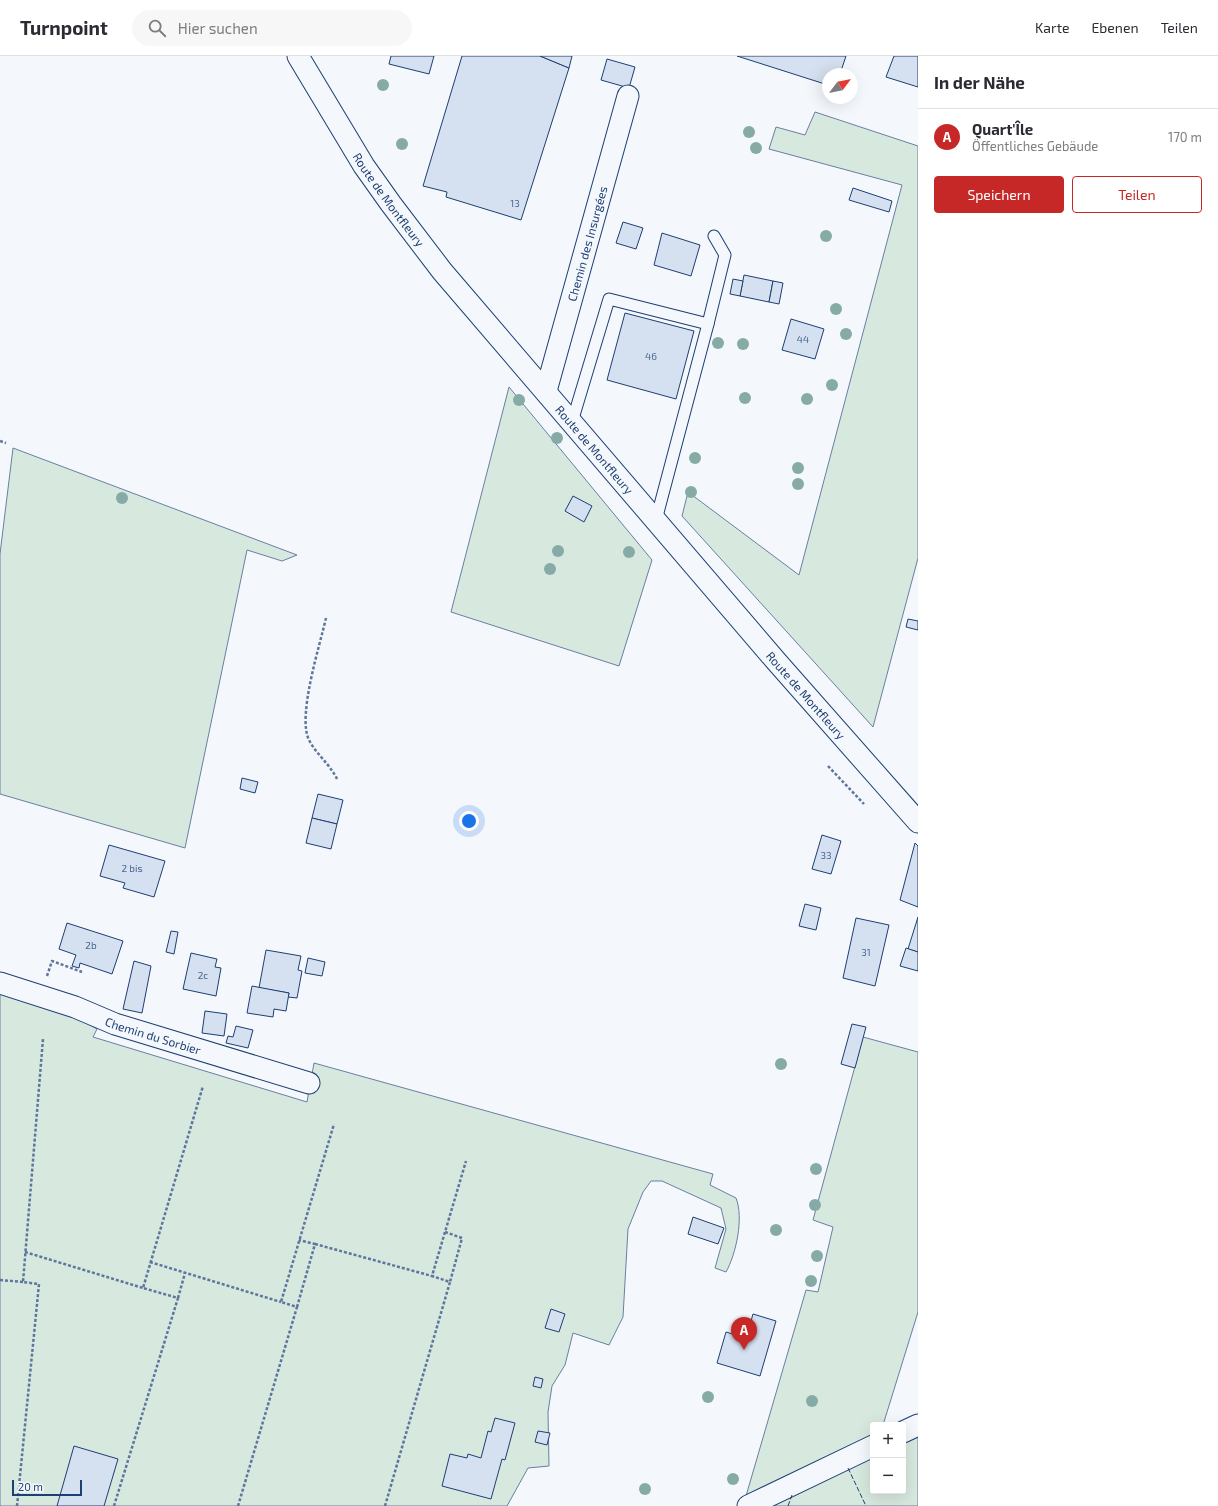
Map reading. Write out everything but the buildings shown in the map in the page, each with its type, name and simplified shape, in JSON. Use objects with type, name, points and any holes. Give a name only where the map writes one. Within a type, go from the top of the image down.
[{"type":"street","name":"Route de Montfleury","points":[[298,56],[346,137],[391,204],[456,287],[776,661],[918,822]]},
{"type":"street","name":"Chemin des Insurgées","points":[[546,391],[628,96]]},
{"type":"street","name":"Chemin du Sorbier","points":[[0,983],[41,995],[115,1024],[308,1082]]},
{"type":"street","points":[[906,1431],[918,1425]]},
{"type":"street","points":[[748,1506],[870,1447]]},
{"type":"lane","points":[[656,520],[726,255],[714,236]]},
{"type":"lane","points":[[572,422],[609,299],[708,324]]},
{"type":"path","points":[[0,441],[6,443]]},
{"type":"path","points":[[326,618],[304,720],[309,740],[331,767],[337,779]]},
{"type":"path","points":[[828,766],[864,804]]},
{"type":"path","points":[[41,995],[52,961],[82,972]]},
{"type":"path","points":[[23,1282],[43,1039]]},
{"type":"path","points":[[143,1288],[203,1086]]},
{"type":"path","points":[[281,1302],[334,1124]]},
{"type":"path","points":[[432,1276],[466,1161]]},
{"type":"path","points":[[385,1506],[462,1238],[445,1232]]},
{"type":"path","points":[[300,1240],[450,1282]]},
{"type":"path","points":[[238,1506],[315,1244]]},
{"type":"path","points":[[25,1252],[178,1298]]},
{"type":"path","points":[[150,1262],[297,1307]]},
{"type":"path","points":[[114,1506],[185,1273]]},
{"type":"path","points":[[0,1280],[38,1284],[17,1506]]},
{"type":"shaded area","points":[[815,112],[918,146],[918,558],[873,727],[682,516],[688,492],[799,575],[902,185],[769,149],[776,127],[805,135]]},
{"type":"shaded area","points":[[509,387],[652,560],[619,666],[451,612]]},
{"type":"shaded area","points":[[13,448],[297,555],[282,561],[247,550],[185,848],[0,794],[0,554]]},
{"type":"shaded area","points":[[0,991],[70,1014],[97,1029],[93,1037],[307,1102],[314,1063],[713,1174],[710,1185],[736,1198],[738,1206],[738,1236],[733,1256],[726,1272],[715,1268],[726,1229],[721,1208],[662,1181],[651,1181],[643,1192],[628,1229],[623,1317],[609,1345],[573,1333],[565,1365],[552,1386],[548,1412],[549,1466],[528,1468],[507,1506],[0,1506]]},
{"type":"shaded area","points":[[863,1037],[918,1052],[918,1312],[884,1422],[870,1422],[870,1436],[746,1496],[806,1290],[818,1292],[833,1227],[813,1220]]},
{"type":"shaded area","points":[[918,1434],[918,1506],[770,1506],[870,1457],[870,1494],[906,1494],[906,1440]]},
{"type":"fence","points":[[848,1468],[866,1506]]},
{"type":"fence","points":[[788,1506],[792,1495]]},
{"type":"place","name":"Quart'Île","points":[[744,1350]]}]
